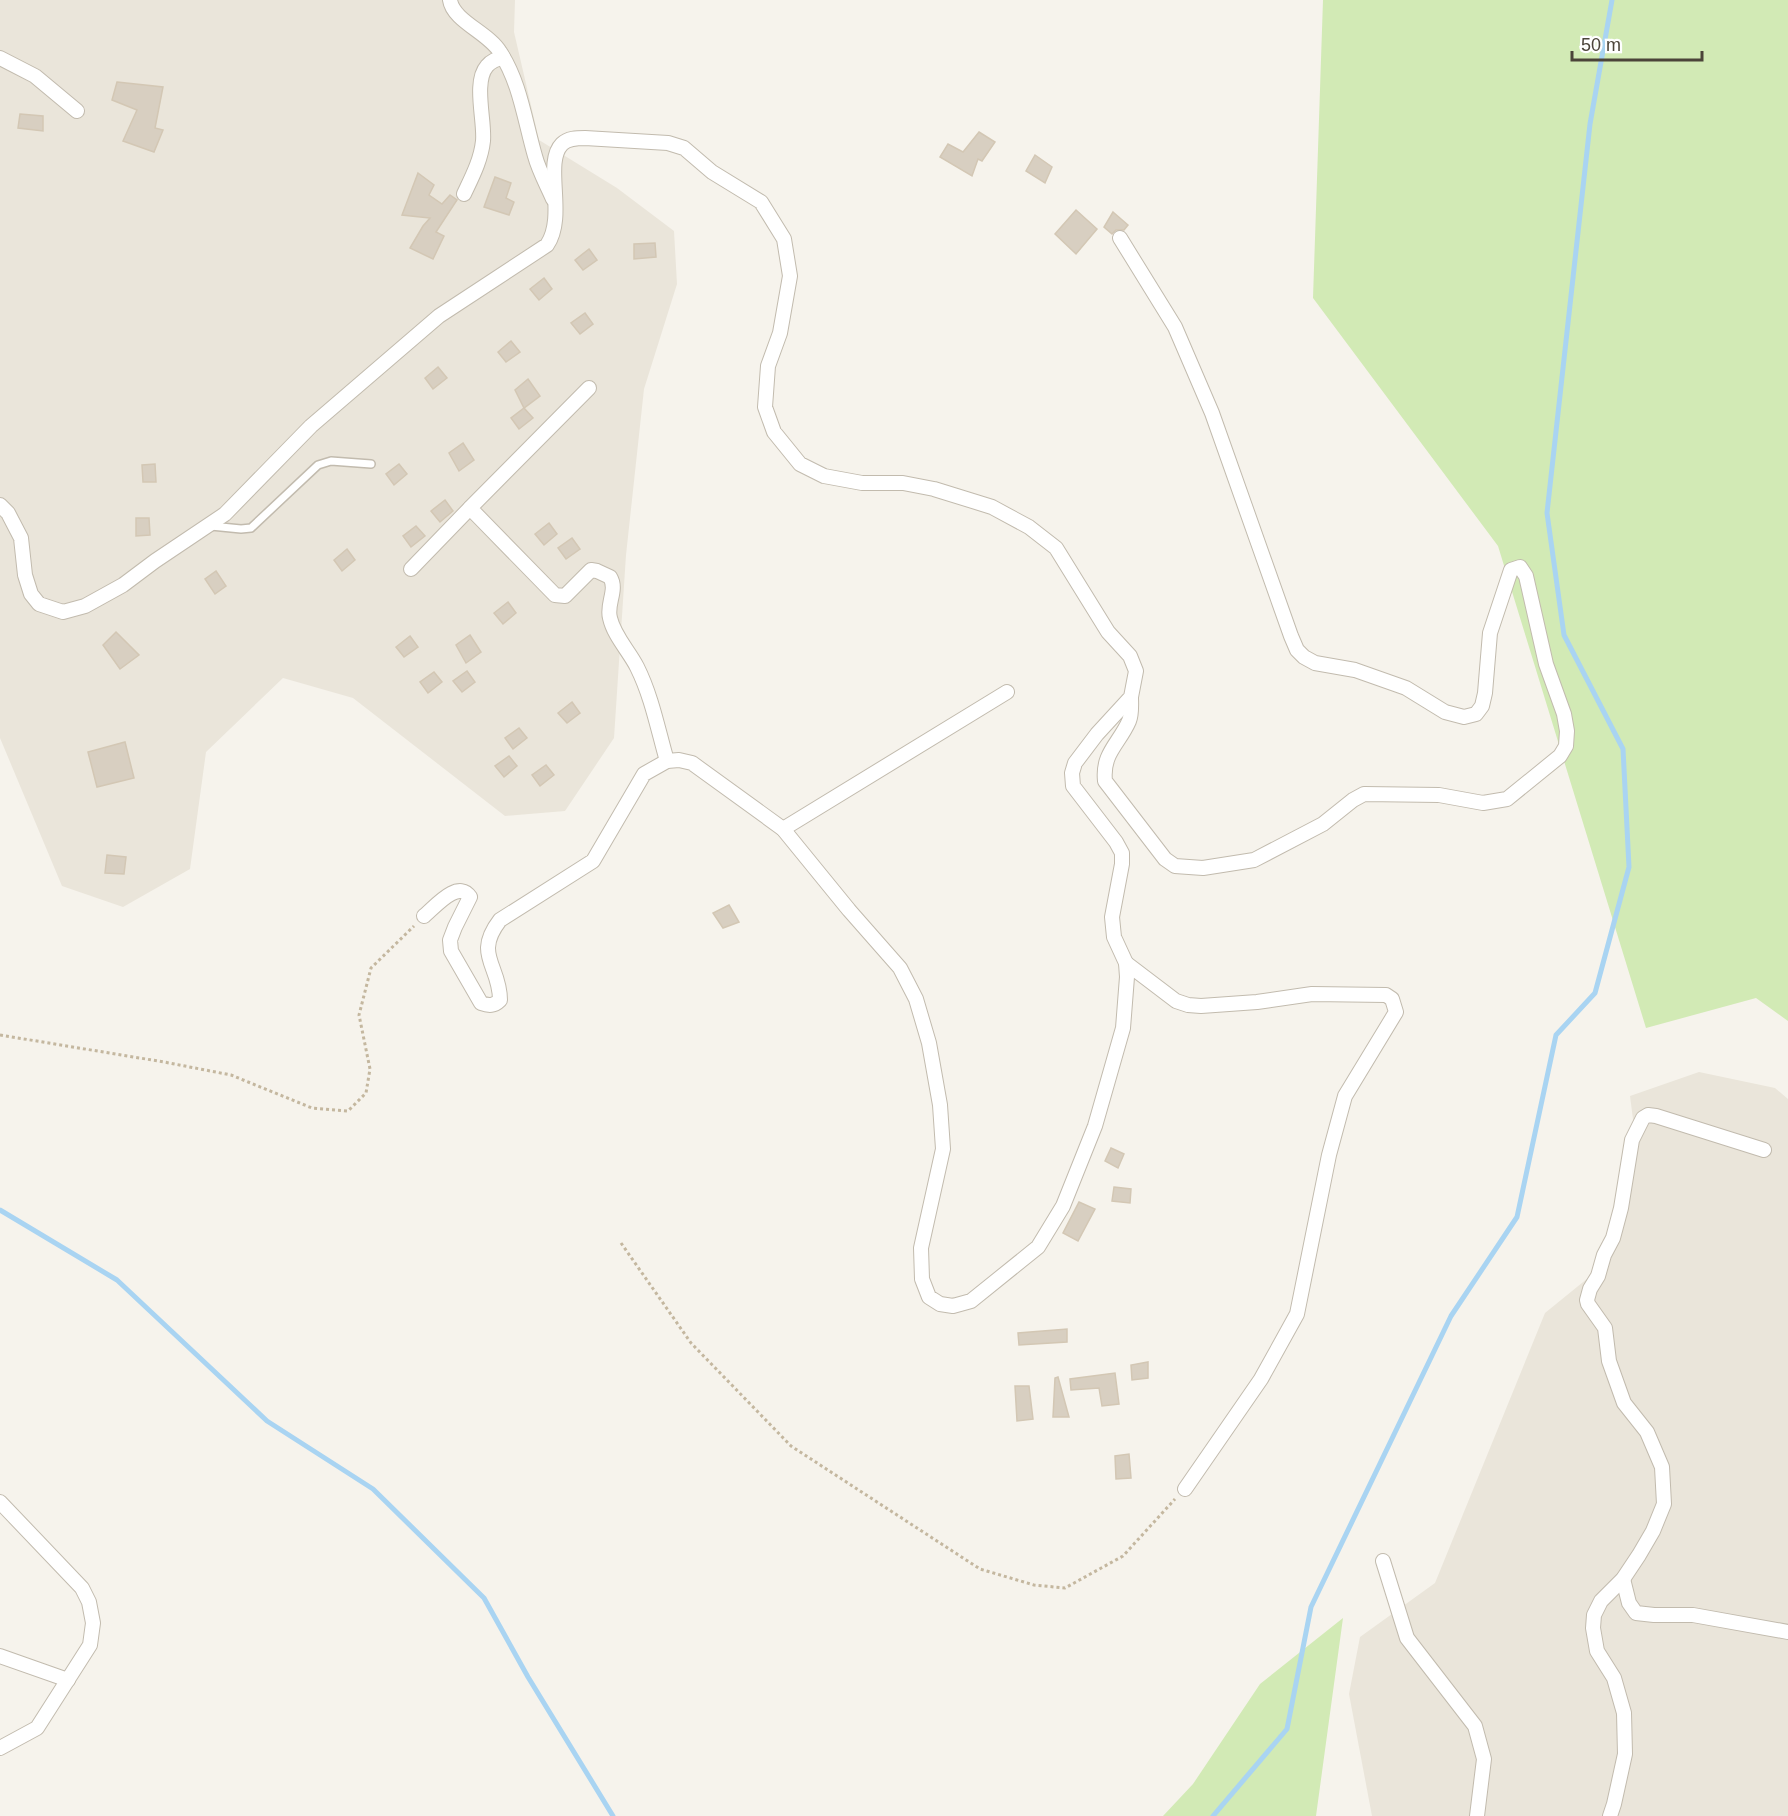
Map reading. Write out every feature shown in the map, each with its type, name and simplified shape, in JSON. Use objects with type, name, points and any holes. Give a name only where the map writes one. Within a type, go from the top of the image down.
[{"type":"street","points":[[450,0],[453,12],[480,31],[496,46],[512,73],[536,160],[556,207]]},
{"type":"street","points":[[464,194],[477,167],[483,140],[481,91],[483,74],[487,66],[503,57]]},
{"type":"street","points":[[0,58],[35,76],[76,111]]},
{"type":"street","points":[[0,505],[8,513],[21,538],[31,594],[39,604],[63,612],[85,606],[123,585],[225,514],[311,426],[439,316],[547,245],[555,228],[556,153],[563,143],[572,138],[668,143],[684,147],[712,172],[761,202],[784,239],[790,276],[780,333],[768,366],[765,407],[774,432],[800,464],[824,476],[862,483],[903,483],[934,489],[992,507],[1029,527],[1056,548],[1108,632],[1130,656],[1136,671],[1130,719],[1107,756],[1104,769],[1106,781],[1165,859],[1175,866],[1190,868],[1254,860],[1323,824],[1364,794],[1439,795],[1483,803],[1507,799],[1560,756],[1566,746],[1568,731],[1546,664],[1526,576],[1520,567],[1511,570],[1490,633],[1485,693],[1482,706],[1476,714],[1464,717],[1445,712],[1406,688],[1356,670],[1316,663],[1304,657],[1297,650],[1291,636],[1212,413],[1176,327],[1120,238]]},
{"type":"street","points":[[411,570],[589,388]]},
{"type":"street","points":[[470,508],[555,595],[565,596],[591,570],[610,577],[613,586],[608,606],[610,618],[614,630],[637,667],[651,700],[667,761]]},
{"type":"street","points":[[783,829],[1006,692]]},
{"type":"street","points":[[424,916],[454,892],[461,890],[467,892],[470,897],[450,940],[451,951],[481,1003],[496,1004],[500,999],[500,988],[488,957],[488,947],[490,933],[500,920],[592,861],[644,774],[667,761],[679,760],[692,764],[783,829],[900,968],[916,999],[929,1043],[940,1105],[944,1149],[921,1248],[922,1279],[929,1297],[940,1304],[953,1305],[971,1301],[1038,1247],[1063,1206],[1095,1126],[1123,1028],[1126,963],[1114,937],[1113,918],[1122,853],[1073,786],[1072,773],[1075,763],[1097,734],[1131,697]]},
{"type":"street","points":[[1126,963],[1176,1001],[1188,1005],[1257,1002],[1312,994],[1386,995],[1392,999],[1396,1012],[1345,1096],[1329,1155],[1297,1314],[1261,1379],[1185,1489]]},
{"type":"street","points":[[1610,1816],[1625,1754],[1624,1713],[1614,1678],[1597,1651],[1593,1628],[1594,1615],[1601,1601],[1623,1579],[1653,1531],[1664,1504],[1662,1467],[1647,1432],[1624,1403],[1610,1361],[1605,1328],[1587,1300],[1612,1238],[1621,1208],[1632,1140],[1642,1118],[1648,1115],[1656,1116],[1764,1150]]},
{"type":"street","points":[[0,1502],[82,1588],[89,1602],[93,1623],[90,1645],[37,1728],[0,1748]]},
{"type":"street","points":[[1383,1561],[1407,1638],[1474,1726],[1484,1759],[1477,1816]]},
{"type":"street","points":[[1623,1579],[1629,1603],[1636,1613],[1693,1615],[1788,1632]]},
{"type":"street","points":[[0,1656],[68,1680]]},
{"type":"lane","points":[[208,526],[250,528],[318,465],[331,461],[371,464]]},
{"type":"path","points":[[0,1035],[231,1075],[312,1108],[348,1111],[366,1093],[370,1069],[359,1015],[371,968],[424,916]]},
{"type":"path","points":[[621,1243],[691,1343],[791,1446],[980,1569],[1034,1585],[1065,1588],[1123,1556],[1185,1489]]},
{"type":"shaded area","points":[[0,0],[515,0],[514,32],[539,140],[617,188],[674,231],[677,284],[644,389],[626,555],[614,738],[565,811],[505,816],[353,698],[283,678],[206,752],[190,869],[123,907],[62,886],[0,738]]},
{"type":"shaded area","points":[[1699,1072],[1775,1088],[1788,1099],[1788,1816],[1372,1816],[1349,1694],[1360,1637],[1435,1583],[1545,1313],[1604,1265],[1634,1127],[1630,1096]]},
{"type":"green space","points":[[1323,0],[1788,0],[1788,1021],[1756,998],[1646,1028],[1498,546],[1313,298]]},
{"type":"green space","points":[[1343,1618],[1316,1816],[1163,1816],[1193,1784],[1260,1684]]},
{"type":"building","points":[[117,82],[163,87],[155,128],[163,130],[154,152],[123,141],[137,110],[112,100]]},
{"type":"building","points":[[20,114],[43,116],[43,131],[18,128]]},
{"type":"building","points":[[979,132],[995,142],[982,161],[978,159],[972,176],[940,157],[948,144],[963,152]]},
{"type":"building","points":[[1035,155],[1052,167],[1045,183],[1026,171]]},
{"type":"building","points":[[418,173],[434,185],[429,195],[442,204],[450,195],[457,200],[436,232],[444,236],[433,259],[410,248],[430,218],[402,215]]},
{"type":"building","points":[[495,177],[511,183],[506,198],[514,202],[509,215],[484,207]]},
{"type":"building","points":[[1076,210],[1097,229],[1076,254],[1055,234]]},
{"type":"building","points":[[1113,212],[1128,225],[1124,230],[1116,230],[1112,234],[1104,227]]},
{"type":"building","points":[[655,243],[656,257],[634,259],[634,244]]},
{"type":"building","points":[[589,249],[597,260],[583,270],[575,260]]},
{"type":"building","points":[[544,278],[552,289],[539,300],[530,289]]},
{"type":"building","points":[[585,313],[593,324],[580,334],[571,323]]},
{"type":"building","points":[[511,341],[520,352],[506,362],[498,352]]},
{"type":"building","points":[[438,367],[447,378],[433,389],[425,378]]},
{"type":"building","points":[[528,379],[540,396],[524,408],[515,390]]},
{"type":"building","points":[[524,408],[533,418],[519,429],[511,418]]},
{"type":"building","points":[[463,443],[474,460],[459,471],[449,453]]},
{"type":"building","points":[[155,464],[156,482],[143,482],[142,465]]},
{"type":"building","points":[[399,464],[407,474],[394,485],[386,474]]},
{"type":"building","points":[[445,500],[453,511],[440,522],[431,511]]},
{"type":"building","points":[[136,518],[149,518],[150,535],[136,536]]},
{"type":"building","points":[[549,523],[557,534],[544,545],[535,534]]},
{"type":"building","points":[[416,526],[425,536],[411,547],[403,536]]},
{"type":"building","points":[[572,538],[580,549],[566,559],[558,548]]},
{"type":"building","points":[[347,549],[355,560],[342,571],[334,560]]},
{"type":"building","points":[[216,571],[226,586],[215,594],[205,579]]},
{"type":"building","points":[[508,602],[516,613],[503,624],[494,613]]},
{"type":"building","points":[[116,632],[139,655],[120,669],[103,645]]},
{"type":"building","points":[[470,635],[481,652],[466,663],[456,645]]},
{"type":"building","points":[[410,636],[418,647],[404,657],[396,647]]},
{"type":"building","points":[[467,671],[475,682],[462,692],[453,681]]},
{"type":"building","points":[[434,672],[442,682],[428,693],[420,682]]},
{"type":"building","points":[[572,702],[580,713],[567,723],[558,713]]},
{"type":"building","points":[[519,728],[527,738],[513,749],[505,738]]},
{"type":"building","points":[[125,742],[134,778],[97,787],[88,752]]},
{"type":"building","points":[[509,756],[517,766],[504,777],[495,766]]},
{"type":"building","points":[[546,765],[554,775],[540,786],[532,775]]},
{"type":"building","points":[[107,855],[126,857],[124,874],[105,873]]},
{"type":"building","points":[[729,905],[739,922],[723,928],[713,913]]},
{"type":"building","points":[[1111,1148],[1124,1154],[1118,1168],[1105,1161]]},
{"type":"building","points":[[1114,1187],[1131,1189],[1130,1203],[1112,1201]]},
{"type":"building","points":[[1079,1202],[1095,1209],[1078,1241],[1063,1233]]},
{"type":"building","points":[[1067,1329],[1067,1342],[1019,1345],[1018,1333]]},
{"type":"building","points":[[1148,1362],[1148,1378],[1132,1380],[1131,1365]]},
{"type":"building","points":[[1115,1373],[1119,1404],[1102,1406],[1099,1388],[1071,1390],[1070,1379]]},
{"type":"building","points":[[1058,1377],[1069,1417],[1053,1417],[1055,1378]]},
{"type":"building","points":[[1015,1386],[1029,1386],[1033,1419],[1017,1421]]},
{"type":"building","points":[[1129,1454],[1131,1478],[1116,1479],[1115,1456]]},
{"type":"waterway","points":[[1213,1816],[1287,1729],[1311,1607],[1451,1316],[1517,1217],[1556,1035],[1595,993],[1629,867],[1623,749],[1564,635],[1547,513],[1590,124],[1612,0]]},
{"type":"waterway","points":[[0,1210],[117,1280],[267,1421],[373,1489],[484,1598],[528,1677],[613,1816]]}]
